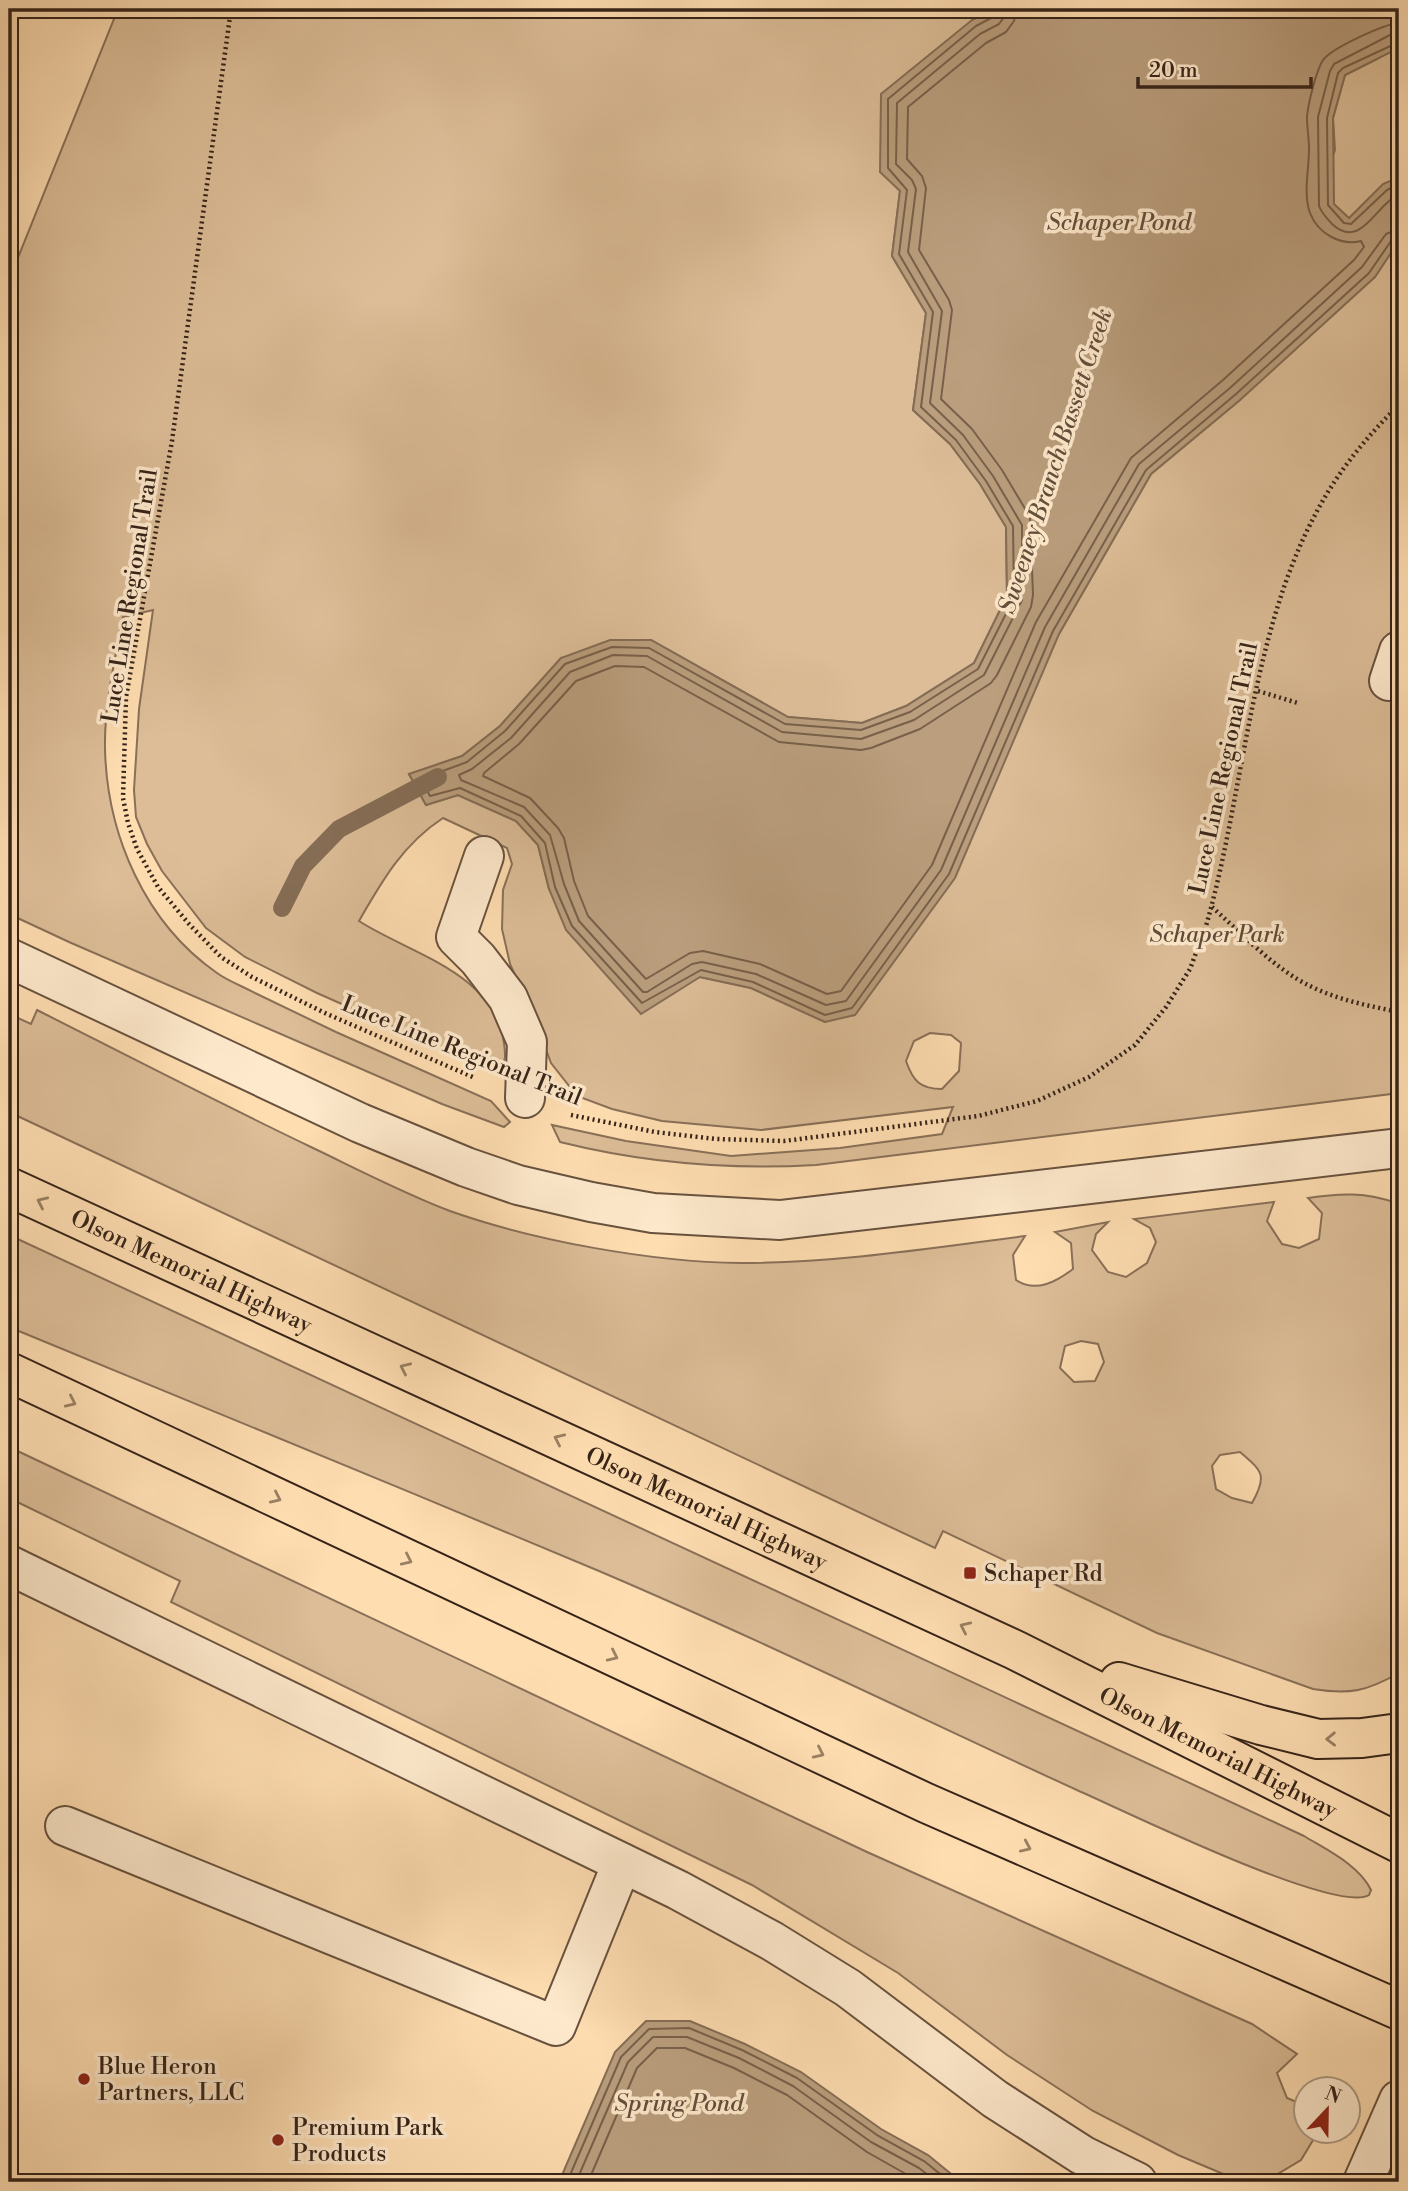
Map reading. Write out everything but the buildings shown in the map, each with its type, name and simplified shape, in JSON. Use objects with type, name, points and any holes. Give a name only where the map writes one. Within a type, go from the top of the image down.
[{"type":"main road","name":"Olson Memorial Highway","points":[[9,1187],[1016,1650],[1399,1843]]},
{"type":"main road","points":[[9,1373],[926,1803],[1399,2010]]},
{"type":"main road","points":[[1016,1650],[1261,1725],[1318,1739],[1363,1738],[1399,1733]]},
{"type":"street","points":[[484,856],[456,937],[478,959],[508,998],[513,1009],[527,1042],[525,1098]]},
{"type":"street","points":[[9,958],[360,1123],[467,1167],[530,1188],[653,1213],[780,1220],[1399,1148]]},
{"type":"street","points":[[9,1565],[678,1890],[848,1987],[995,2099],[1082,2155],[1137,2182]]},
{"type":"street","points":[[65,1826],[556,2026],[622,1863]]},
{"type":"street","points":[[1363,2182],[1399,2101]]},
{"type":"path","name":"Luce Line Regional Trail","points":[[232,9],[172,440],[126,697],[123,787],[128,823],[137,849],[158,887],[189,925],[221,957],[252,977],[327,1013],[525,1098],[582,1118],[655,1132],[716,1139],[784,1141],[978,1116],[1037,1101],[1089,1077],[1135,1045],[1166,1007],[1189,969],[1212,907],[1268,641],[1286,581],[1315,515],[1346,465],[1399,405]]},
{"type":"path","points":[[1258,691],[1298,704]]},
{"type":"path","points":[[1212,907],[1268,957],[1308,986],[1350,1002],[1399,1012]]},
{"type":"green space","name":"Schaper Park","points":[[118,9],[995,9],[972,20],[900,190],[892,256],[926,313],[913,410],[950,444],[980,484],[1006,527],[1007,596],[974,663],[906,706],[862,723],[788,717],[651,640],[561,658],[500,726],[462,756],[409,774],[426,805],[458,795],[516,821],[538,845],[549,889],[700,977],[751,988],[825,1022],[1059,634],[1151,474],[1240,400],[1335,150],[1333,118],[1345,75],[1379,58],[1399,9],[1399,1093],[816,1165],[687,1163],[623,1155],[560,1142],[552,1125],[626,1141],[731,1156],[840,1148],[942,1134],[953,1107],[761,1130],[662,1121],[612,1109],[577,1096],[551,1063],[510,964],[502,929],[503,890],[512,864],[507,848],[443,818],[405,851],[359,921],[447,968],[467,982],[484,999],[497,1019],[504,1043],[505,1060],[500,1069],[472,1062],[317,993],[245,957],[206,928],[162,871],[136,817],[134,790],[139,709],[153,610],[123,617],[108,699],[105,732],[107,781],[113,813],[122,844],[150,903],[169,929],[192,953],[221,976],[336,1032],[491,1101],[510,1122],[504,1127],[442,1104],[9,914],[9,280]],"holes":[[[930,1033],[951,1035],[961,1043],[959,1071],[942,1089],[918,1082],[911,1074],[906,1061],[914,1041]]]},
{"type":"green space","points":[[37,1010],[397,1189],[450,1211],[519,1232],[594,1248],[670,1259],[741,1263],[812,1260],[1025,1236],[1013,1255],[1016,1280],[1038,1286],[1053,1282],[1073,1269],[1071,1243],[1055,1232],[1108,1222],[1096,1234],[1092,1250],[1108,1272],[1126,1277],[1147,1263],[1156,1242],[1150,1228],[1134,1219],[1274,1202],[1267,1221],[1282,1244],[1299,1248],[1319,1239],[1322,1213],[1308,1198],[1353,1194],[1396,1203],[1399,1205],[1399,1673],[1358,1690],[1338,1692],[1313,1689],[1157,1633],[943,1531],[935,1548],[9,1112],[9,1014],[31,1024]],"holes":[[[1081,1341],[1098,1344],[1104,1362],[1095,1381],[1074,1382],[1060,1368],[1065,1346]],[[1240,1452],[1260,1474],[1260,1486],[1252,1503],[1232,1498],[1216,1489],[1212,1466],[1220,1455]]]},
{"type":"green space","points":[[9,1235],[1304,1836],[1359,1873],[1371,1890],[1369,1895],[1349,1897],[1316,1890],[1228,1858],[660,1597],[9,1327]]},
{"type":"green space","points":[[9,1447],[867,1852],[1252,2024],[1297,2054],[1277,2073],[1287,2098],[1292,2100],[1292,2146],[1310,2146],[1301,2160],[1271,2178],[1228,2176],[1178,2155],[1093,2111],[1007,2055],[898,1973],[752,1885],[171,1602],[180,1581],[9,1498]]},
{"type":"water","name":"Schaper Pond","points":[[995,9],[1399,9],[1399,48],[1345,75],[1333,118],[1334,204],[1349,218],[1383,184],[1399,177],[1399,241],[1375,277],[1240,400],[1151,474],[1059,634],[955,878],[855,1015],[825,1022],[751,988],[700,977],[641,1014],[566,930],[549,889],[538,845],[516,821],[458,795],[426,805],[409,774],[462,756],[500,726],[561,658],[610,640],[651,640],[788,717],[862,723],[906,706],[974,663],[1007,596],[1006,527],[980,484],[950,444],[913,410],[926,313],[892,256],[900,191],[880,172],[881,94],[972,20]]},
{"type":"water","name":"Spring Pond","points":[[646,2021],[690,2021],[801,2072],[881,2129],[928,2155],[961,2182],[559,2182],[615,2052]]},
{"type":"waterway","name":"Sweeney Branch Bassett Creek","points":[[282,908],[303,866],[339,829],[438,777]]},
{"type":"place","name":"Schaper Rd","points":[[970,1573]]},
{"type":"place","name":"Blue Heron Partners, LLC","points":[[84,2079]]},
{"type":"place","name":"Premium Park Products","points":[[278,2140]]}]
